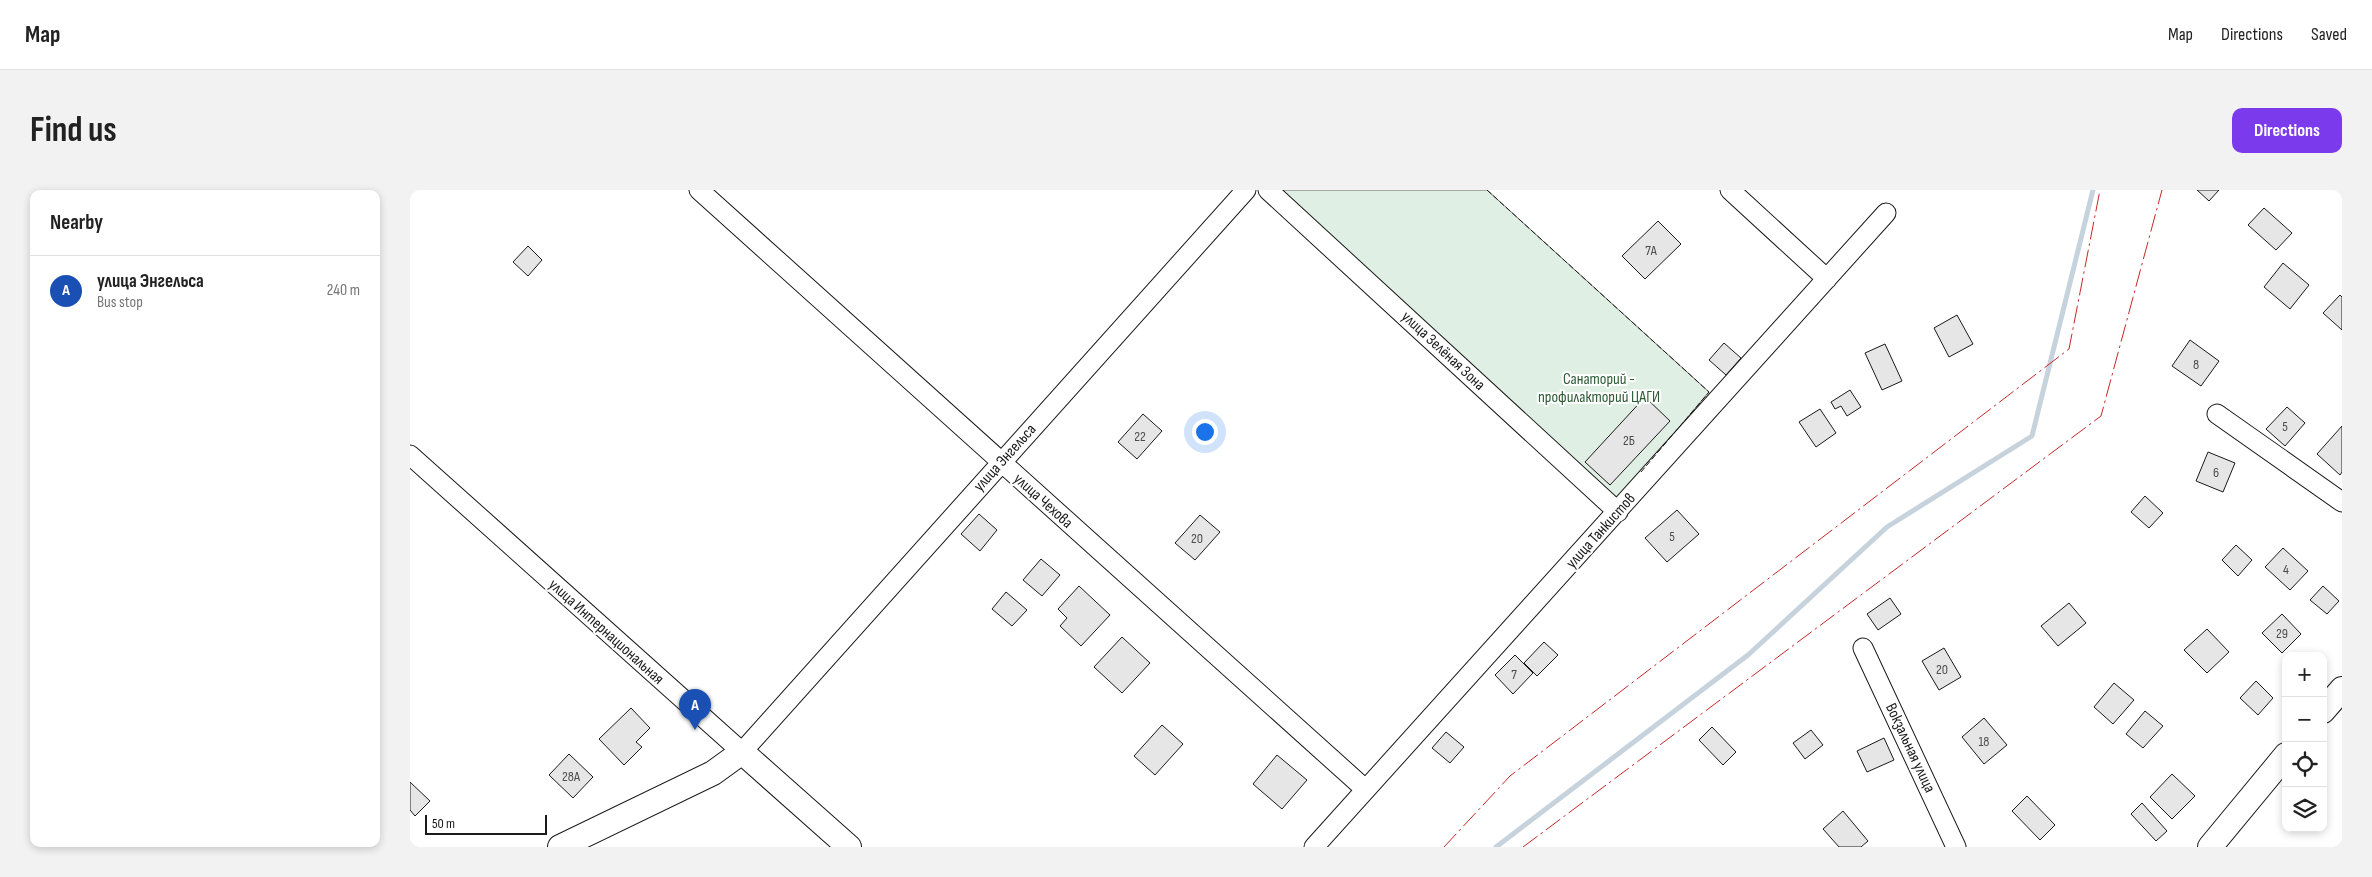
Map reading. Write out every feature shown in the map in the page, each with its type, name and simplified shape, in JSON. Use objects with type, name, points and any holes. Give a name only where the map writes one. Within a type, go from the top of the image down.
[{"type":"main road","points":[[2327,706],[2342,689]]},
{"type":"main road","name":"улица Энгельса","points":[[560,847],[713,773],[742,752]]},
{"type":"main road","name":"улица Интернациональная","points":[[742,752],[849,847]]},
{"type":"main road","points":[[2210,847],[2282,760]]},
{"type":"street","name":"улица Чехова","points":[[699,190],[1365,789]]},
{"type":"street","name":"улица Энгельса","points":[[742,752],[1000,462],[1246,190]]},
{"type":"street","name":"улица Зелёная Зона","points":[[1268,190],[1618,512]]},
{"type":"street","points":[[1730,190],[1827,279]]},
{"type":"street","name":"улица Танкистов","points":[[1314,847],[1886,213]]},
{"type":"street","points":[[2217,414],[2342,502]]},
{"type":"street","name":"улица Интернациональная","points":[[410,455],[742,752]]},
{"type":"street","name":"Вокзальная улица","points":[[1863,648],[1956,847]]},
{"type":"green space","name":"Санаторий - профилакторий ЦАГИ","points":[[1281,190],[1487,190],[1709,392],[1617,501]]},
{"type":"building","points":[[2197,190],[2219,190],[2209,201]]},
{"type":"building","points":[[2264,208],[2292,233],[2276,250],[2248,225]]},
{"type":"building","points":[[1658,221],[1681,244],[1645,279],[1622,256]]},
{"type":"building","points":[[528,246],[542,260],[528,276],[513,262]]},
{"type":"building","points":[[2283,263],[2309,285],[2290,309],[2264,287]]},
{"type":"building","points":[[2340,295],[2342,297],[2342,330],[2323,313]]},
{"type":"building","points":[[1957,315],[1973,344],[1949,357],[1934,328]]},
{"type":"building","points":[[2190,340],[2219,361],[2201,386],[2172,366]]},
{"type":"building","points":[[1724,343],[1741,358],[1726,375],[1709,360]]},
{"type":"building","points":[[1885,344],[1902,381],[1882,390],[1865,353]]},
{"type":"building","points":[[1850,390],[1861,407],[1847,416],[1841,406],[1835,409],[1831,402]]},
{"type":"building","points":[[1645,397],[1670,421],[1610,485],[1585,462]]},
{"type":"building","points":[[2287,407],[2305,423],[2285,446],[2266,429]]},
{"type":"building","points":[[1820,409],[1836,433],[1816,447],[1799,422]]},
{"type":"building","points":[[1143,414],[1162,431],[1137,459],[1118,442]]},
{"type":"building","points":[[2342,426],[2342,472],[2340,475],[2317,454]]},
{"type":"building","points":[[2208,452],[2235,463],[2223,492],[2196,481]]},
{"type":"building","points":[[2145,496],[2163,513],[2149,528],[2131,512]]},
{"type":"building","points":[[1677,510],[1699,534],[1667,562],[1645,538]]},
{"type":"building","points":[[979,514],[997,530],[980,551],[961,534]]},
{"type":"building","points":[[1200,515],[1220,532],[1195,560],[1175,543]]},
{"type":"building","points":[[2236,545],[2252,560],[2238,576],[2222,560]]},
{"type":"building","points":[[2283,548],[2308,571],[2290,590],[2265,567]]},
{"type":"building","points":[[1041,559],[1060,575],[1042,596],[1023,580]]},
{"type":"building","points":[[1079,586],[1110,615],[1081,646],[1060,626],[1067,618],[1058,609]]},
{"type":"building","points":[[2323,586],[2339,601],[2327,614],[2310,600]]},
{"type":"building","points":[[1006,592],[1027,610],[1012,626],[992,609]]},
{"type":"building","points":[[1890,598],[1901,614],[1878,630],[1867,614]]},
{"type":"building","points":[[2069,603],[2086,623],[2058,646],[2041,626]]},
{"type":"building","points":[[2282,614],[2301,634],[2282,653],[2262,633]]},
{"type":"building","points":[[2207,629],[2229,652],[2207,673],[2184,650]]},
{"type":"building","points":[[1122,637],[1150,663],[1122,693],[1094,667]]},
{"type":"building","points":[[1544,642],[1558,655],[1537,676],[1524,663]]},
{"type":"building","points":[[1944,648],[1961,677],[1939,690],[1922,661]]},
{"type":"building","points":[[1515,655],[1533,673],[1513,694],[1495,675]]},
{"type":"building","points":[[2256,681],[2273,698],[2258,715],[2240,698]]},
{"type":"building","points":[[2114,683],[2134,700],[2113,724],[2094,707]]},
{"type":"building","points":[[631,708],[650,728],[636,742],[642,747],[624,765],[599,739]]},
{"type":"building","points":[[2145,711],[2163,726],[2143,748],[2126,734]]},
{"type":"building","points":[[1984,718],[2007,745],[1984,764],[1962,737]]},
{"type":"building","points":[[1162,725],[1183,744],[1155,775],[1134,756]]},
{"type":"building","points":[[1712,727],[1736,752],[1723,765],[1699,740]]},
{"type":"building","points":[[1811,730],[1823,745],[1805,759],[1793,743]]},
{"type":"building","points":[[1446,732],[1464,747],[1450,763],[1432,748]]},
{"type":"building","points":[[1884,738],[1894,760],[1867,772],[1857,751]]},
{"type":"building","points":[[569,754],[593,777],[573,798],[549,775]]},
{"type":"building","points":[[1277,755],[1307,780],[1282,809],[1253,784]]},
{"type":"building","points":[[2172,774],[2195,796],[2172,819],[2150,797]]},
{"type":"building","points":[[410,782],[430,801],[415,816],[410,810]]},
{"type":"building","points":[[2027,796],[2055,825],[2040,840],[2012,811]]},
{"type":"building","points":[[2142,803],[2167,831],[2156,841],[2131,814]]},
{"type":"building","points":[[1843,811],[1868,841],[1861,847],[1839,847],[1823,829]]},
{"type":"waterway","points":[[1496,847],[1748,655],[1887,527],[2032,436],[2093,190]]},
{"type":"fence","points":[[1487,190],[1709,392],[1641,472]]},
{"type":"power","points":[[1444,847],[1510,776],[2069,349],[2100,190]]},
{"type":"power","points":[[1523,847],[2101,416],[2162,190]]},
{"type":"place","name":"улица Энгельса","points":[[695,730]]}]
